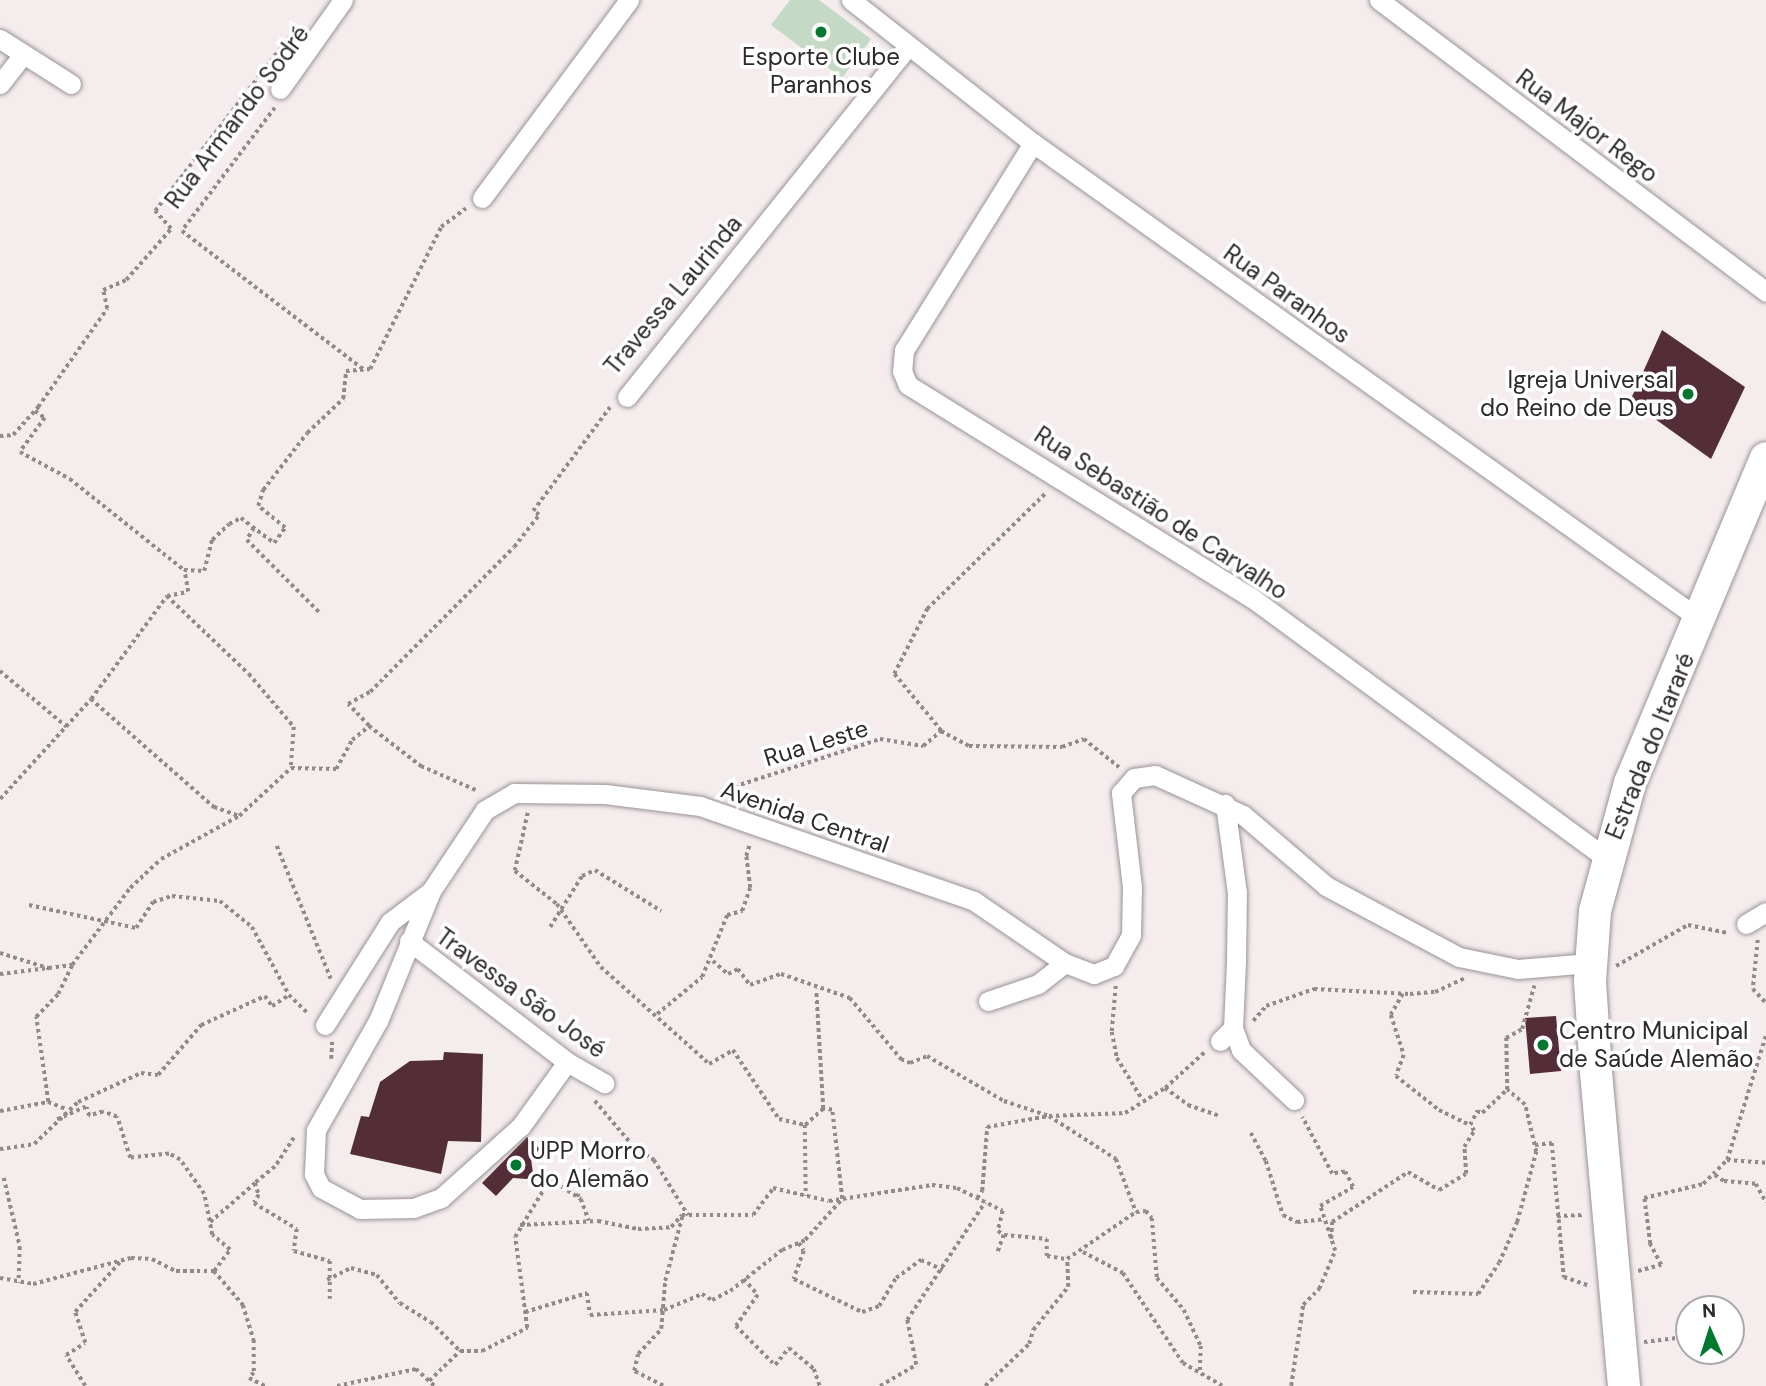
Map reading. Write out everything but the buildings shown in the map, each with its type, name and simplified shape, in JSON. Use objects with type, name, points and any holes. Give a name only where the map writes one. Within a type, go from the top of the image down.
[{"type":"main road","name":"Estrada do Itararé","points":[[1625,1386],[1590,972],[1606,858],[1630,783],[1701,620],[1733,531],[1766,458]]},
{"type":"main road","points":[[1733,531],[1766,503]]},
{"type":"street","name":"Rua Armando Sodré","points":[[280,95],[343,0]]},
{"type":"street","points":[[482,198],[629,0]]},
{"type":"street","name":"Rua Paranhos","points":[[851,0],[1033,143],[1701,620]]},
{"type":"street","name":"Rua Major Rego","points":[[1379,0],[1766,292]]},
{"type":"street","points":[[0,39],[71,84]]},
{"type":"street","name":"Travessa Laurinda","points":[[626,397],[908,46]]},
{"type":"street","points":[[0,84],[23,55]]},
{"type":"street","name":"Rua Sebastião de Carvalho","points":[[1033,143],[904,350],[902,371],[908,385],[1061,476],[1263,606],[1606,858]]},
{"type":"street","points":[[1114,966],[1126,951],[1133,914],[1120,804],[1134,778],[1169,778],[1224,804],[1326,886],[1479,964],[1590,972]]},
{"type":"street","name":"Avenida Central","points":[[499,799],[534,791],[700,806],[974,901],[1065,963],[1094,974],[1114,966]]},
{"type":"street","points":[[499,799],[460,840],[430,891],[378,1021],[316,1130],[312,1163],[321,1188],[360,1209],[414,1208],[441,1198],[521,1126],[573,1065]]},
{"type":"street","points":[[1224,804],[1237,893],[1229,1037],[1294,1100]]},
{"type":"street","points":[[325,1025],[390,922],[430,891]]},
{"type":"street","points":[[1746,925],[1766,912]]},
{"type":"street","name":"Travessa São José","points":[[409,942],[573,1065],[604,1083]]},
{"type":"street","points":[[988,1001],[1038,984],[1065,963]]},
{"type":"path","name":"Rua Armando Sodré","points":[[0,436],[13,435],[35,411],[107,309],[103,290],[126,280],[170,229],[155,211],[300,22]]},
{"type":"path","name":"Rua Armando Sodré","points":[[280,95],[182,230],[363,369]]},
{"type":"path","points":[[35,411],[45,418],[20,452],[70,479],[184,570],[204,570],[212,540],[229,524],[241,518],[274,543],[285,528],[258,506],[263,490],[307,433],[343,399],[346,371],[370,369],[441,227],[482,198]]},
{"type":"path","name":"Travessa Laurinda","points":[[369,726],[348,704],[370,692],[489,574],[539,515],[533,511],[619,394],[626,397]]},
{"type":"path","points":[[1061,476],[927,609],[894,674],[941,731],[969,746],[1062,747],[1084,739],[1134,778]]},
{"type":"path","points":[[254,528],[247,540],[321,614]]},
{"type":"path","points":[[0,799],[91,699],[167,596],[188,592],[184,570]]},
{"type":"path","points":[[48,1102],[36,1017],[58,994],[72,965],[107,919],[161,859],[239,816],[291,768],[294,727],[248,674],[167,596]]},
{"type":"path","points":[[0,671],[67,727]]},
{"type":"path","points":[[91,699],[214,807],[239,816]]},
{"type":"path","points":[[291,768],[336,769],[347,747],[369,726],[421,766],[499,799]]},
{"type":"path","name":"Rua Leste","points":[[700,806],[725,787],[880,739],[923,746],[941,731]]},
{"type":"path","points":[[534,791],[515,871],[561,910],[601,967],[709,1063],[733,1050],[779,1119],[805,1125]]},
{"type":"path","points":[[657,1014],[682,998],[713,961],[727,915],[742,911],[750,888],[746,856],[757,825]]},
{"type":"path","points":[[277,846],[341,1003]]},
{"type":"path","points":[[550,927],[582,876],[595,870],[660,911]]},
{"type":"path","points":[[29,905],[107,919],[136,928],[153,902],[172,896],[220,901],[252,926],[289,995],[325,1025]]},
{"type":"path","points":[[1590,972],[1688,925],[1723,936],[1746,925],[1759,942],[1752,989],[1766,1003]]},
{"type":"path","points":[[0,953],[53,970]]},
{"type":"path","points":[[713,961],[727,974],[738,969],[750,985],[781,974],[816,990],[850,998],[901,1059],[910,1063],[927,1056],[1004,1101],[1049,1116],[1116,1159],[1136,1212]]},
{"type":"path","points":[[977,1198],[982,1191],[987,1127],[1049,1116],[1125,1113],[1142,1099],[1165,1088],[1266,1006],[1314,989],[1403,994],[1457,985],[1479,964]]},
{"type":"path","points":[[0,974],[53,970],[72,965]]},
{"type":"path","points":[[1114,966],[1117,1058],[1142,1099]]},
{"type":"path","points":[[1413,1292],[1478,1294],[1517,1222],[1533,1174],[1535,1145],[1525,1105],[1507,1090],[1502,1077],[1506,1038],[1522,1029],[1537,969]]},
{"type":"path","points":[[816,990],[824,1109]]},
{"type":"path","points":[[1331,1239],[1332,1222],[1408,1172],[1439,1190],[1466,1174],[1464,1147],[1474,1131],[1470,1125],[1439,1110],[1396,1076],[1404,1055],[1391,1016],[1403,994]]},
{"type":"path","points":[[0,1149],[34,1144],[66,1110],[141,1073],[158,1075],[201,1025],[265,996],[272,1006],[289,995]]},
{"type":"path","points":[[1657,1255],[1650,1244],[1644,1198],[1680,1192],[1715,1174],[1727,1160],[1766,1035]]},
{"type":"path","points":[[573,1065],[595,1102],[634,1147],[654,1160],[688,1215]]},
{"type":"path","points":[[1165,1088],[1188,1105],[1220,1116]]},
{"type":"path","points":[[1470,1125],[1477,1111],[1482,1113],[1507,1090]]},
{"type":"path","points":[[1291,1386],[1303,1306],[1330,1269],[1335,1251],[1320,1206],[1353,1187],[1345,1172],[1332,1174],[1294,1100]]},
{"type":"path","points":[[0,1111],[48,1102],[66,1110]]},
{"type":"path","points":[[55,1121],[86,1107],[89,1116],[117,1117],[130,1158],[169,1154],[180,1160],[199,1182],[216,1242],[230,1250],[214,1271]]},
{"type":"path","points":[[805,1125],[824,1109],[832,1110],[842,1199]]},
{"type":"path","points":[[805,1125],[806,1196]]},
{"type":"path","points":[[1251,1133],[1283,1215],[1297,1222],[1324,1219]]},
{"type":"path","points":[[209,1222],[275,1167],[295,1136]]},
{"type":"path","points":[[1535,1145],[1552,1143],[1564,1277]]},
{"type":"path","points":[[1727,1160],[1766,1163]]},
{"type":"path","points":[[577,1197],[589,1164]]},
{"type":"path","points":[[1715,1174],[1724,1181],[1756,1184],[1766,1202]]},
{"type":"path","points":[[4,1178],[20,1247],[19,1283]]},
{"type":"path","points":[[429,1381],[460,1351],[482,1351],[527,1328],[514,1253],[520,1225],[550,1179],[587,1206],[589,1221]]},
{"type":"path","points":[[255,1183],[259,1195],[254,1203],[297,1229],[294,1251],[330,1261],[327,1280],[330,1299]]},
{"type":"path","points":[[520,1225],[589,1221],[671,1227],[682,1215],[753,1215],[773,1188],[806,1196],[842,1199],[932,1185],[977,1198],[1003,1210],[998,1231],[1004,1235],[1047,1239],[1047,1256],[1067,1259],[1083,1252],[1119,1219],[1146,1211],[1152,1218],[1157,1278],[1184,1310],[1201,1346],[1200,1374]]},
{"type":"path","points":[[525,1312],[587,1293],[590,1315],[664,1310],[702,1294],[712,1300],[799,1243],[842,1199]]},
{"type":"path","points":[[880,1386],[916,1364],[907,1320],[944,1271],[985,1202]]},
{"type":"path","points":[[663,1386],[634,1371],[638,1354],[661,1329],[665,1281],[682,1215]]},
{"type":"path","points":[[997,1254],[1004,1235]]},
{"type":"path","points":[[799,1243],[804,1251],[794,1279],[862,1312],[879,1306],[896,1278],[921,1260],[944,1271]]},
{"type":"path","points":[[1083,1252],[1123,1273],[1183,1363],[1223,1386]]},
{"type":"path","points":[[0,1278],[19,1283],[122,1260],[145,1258],[176,1271],[214,1271]]},
{"type":"path","points":[[985,1386],[1029,1345],[1033,1330],[1068,1287],[1067,1259]]},
{"type":"path","points":[[85,1386],[66,1355],[85,1343],[75,1312],[122,1260]]},
{"type":"path","points":[[327,1280],[351,1268],[377,1275],[400,1303],[431,1322],[460,1351]]},
{"type":"path","points":[[214,1271],[250,1320],[255,1356],[248,1378],[265,1386]]},
{"type":"path","points":[[743,1278],[758,1295],[736,1326],[775,1365],[789,1348],[814,1369],[820,1386]]},
{"type":"path","points":[[1621,1345],[1675,1338]]},
{"type":"path","points":[[337,1386],[416,1369],[435,1386]]},
{"type":"green space","name":"Esporte Clube Paranhos","points":[[790,0],[819,0],[871,39],[842,78],[771,25]]},
{"type":"place","name":"Esporte Clube Paranhos","points":[[821,32]]},
{"type":"place","name":"Igreja Universal do Reino de Deus","points":[[1688,394]]},
{"type":"place","name":"Centro Municipal de Saúde Alemão","points":[[1543,1045]]},
{"type":"place","name":"UPP Morro do Alemão","points":[[516,1165]]}]
